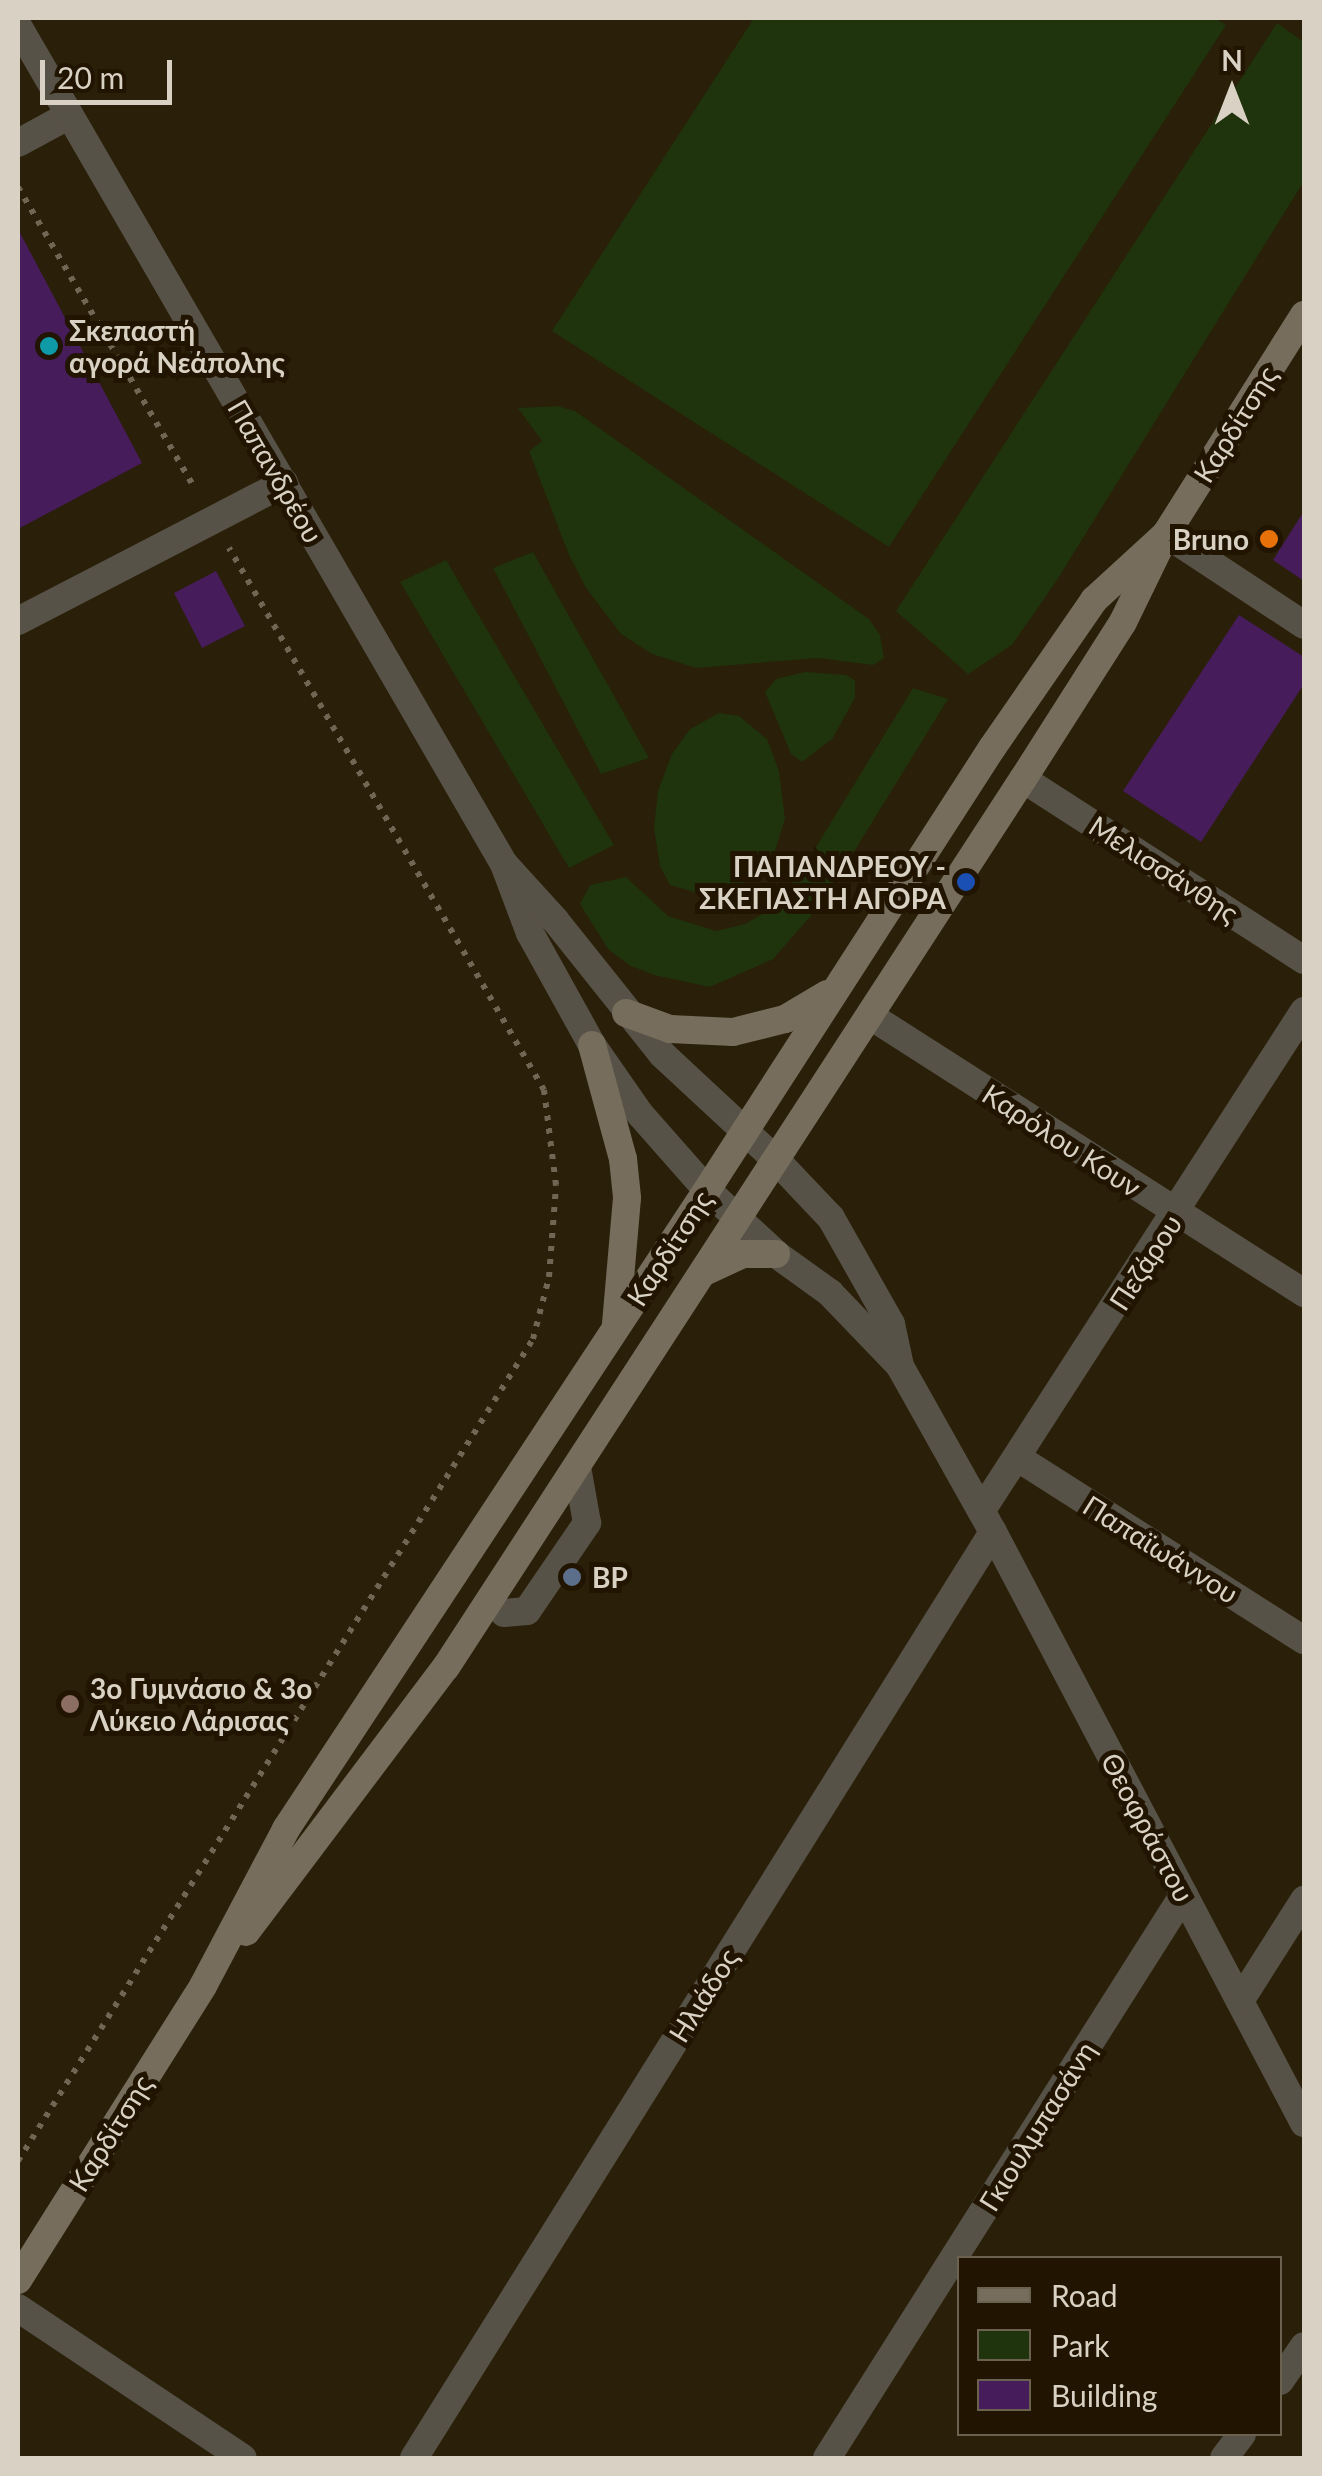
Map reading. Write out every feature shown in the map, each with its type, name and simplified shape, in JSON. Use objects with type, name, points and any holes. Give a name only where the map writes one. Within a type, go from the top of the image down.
[{"type":"main road","name":"Καρδίτσης","points":[[22,2265],[204,1986],[446,1667],[1024,779],[1122,622],[1166,534],[1304,315]]},
{"type":"main road","name":"Καρδίτσης","points":[[204,1986],[286,1828],[836,988],[1094,600],[1166,534]]},
{"type":"main road","points":[[626,1013],[670,1029],[733,1032],[785,1018],[836,988]]},
{"type":"main road","points":[[592,1045],[623,1159],[627,1198],[616,1329]]},
{"type":"main road","points":[[703,1273],[743,1254],[776,1254]]},
{"type":"street","name":"Παπανδρέου","points":[[18,26],[504,864]]},
{"type":"street","points":[[18,143],[68,116]]},
{"type":"street","points":[[18,622],[284,482]]},
{"type":"street","points":[[1166,534],[1304,626]]},
{"type":"street","name":"Μελισσάνθης","points":[[1024,779],[1304,960]]},
{"type":"street","points":[[504,864],[555,920],[626,1013],[672,1064],[822,1208],[853,1252],[891,1324],[900,1366]]},
{"type":"street","points":[[504,864],[530,934],[592,1045],[640,1114],[707,1190],[776,1254],[830,1293],[900,1366]]},
{"type":"street","name":"Πεζάρου","points":[[987,1521],[1018,1458],[1304,1011]]},
{"type":"street","name":"Καρόλου Κουν","points":[[872,1017],[1304,1293]]},
{"type":"street","name":"Θεοφράστου","points":[[900,1366],[987,1521],[1304,2123]]},
{"type":"street","name":"Παπαϊωάννου","points":[[1018,1458],[1304,1640]]},
{"type":"street","points":[[504,1613],[527,1611],[587,1523],[577,1466]]},
{"type":"street","name":"Ηλιάδος","points":[[414,2458],[987,1521]]},
{"type":"street","name":"Γκιουλμπασάνη","points":[[827,2458],[1184,1894]]},
{"type":"street","points":[[1240,2001],[1304,1900]]},
{"type":"street","points":[[18,2308],[244,2458]]},
{"type":"street","points":[[1282,2378],[1304,2346]]},
{"type":"street","points":[[1224,2458],[1240,2436]]},
{"type":"path","points":[[18,187],[544,1090],[556,1185],[549,1277],[533,1339],[18,2161]]},
{"type":"green space","points":[[754,18],[1215,18],[1226,25],[889,547],[552,331]]},
{"type":"green space","points":[[1277,23],[1304,42],[1304,181],[1057,580],[1012,645],[968,674],[896,611]]},
{"type":"green space","points":[[557,406],[575,411],[869,619],[880,635],[884,658],[873,665],[818,658],[696,668],[652,654],[621,634],[586,588],[569,555],[529,451],[542,441],[518,408]]},
{"type":"green space","points":[[533,552],[649,758],[601,774],[493,568]]},
{"type":"green space","points":[[446,560],[614,845],[569,868],[400,582]]},
{"type":"green space","points":[[805,672],[846,675],[855,680],[855,698],[832,739],[802,762],[791,754],[765,692],[776,679]]},
{"type":"green space","points":[[913,688],[948,699],[823,902],[773,959],[710,987],[654,975],[629,965],[608,949],[580,904],[590,885],[626,877],[668,916],[716,931],[745,924],[771,909],[802,870]]},
{"type":"green space","points":[[719,713],[739,716],[767,739],[779,771],[785,819],[773,857],[751,879],[718,893],[694,892],[670,885],[660,866],[654,828],[658,791],[672,754],[690,729]]},
{"type":"building","name":"Σκεπαστή αγορά Νεάπολης","points":[[18,229],[142,463],[18,529]]},
{"type":"building","points":[[1304,511],[1304,581],[1273,560]]},
{"type":"building","points":[[216,571],[245,626],[202,648],[174,593]]},
{"type":"building","points":[[1239,615],[1304,657],[1304,684],[1201,842],[1123,791]]},
{"type":"place","name":"Σκεπαστή αγορά Νεάπολης","points":[[49,346]]},
{"type":"place","name":"Bruno","points":[[1269,539]]},
{"type":"place","name":"ΠΑΠΑΝΔΡΕΟΥ - ΣΚΕΠΑΣΤΗ ΑΓΟΡΑ","points":[[966,882]]},
{"type":"place","name":"BP","points":[[572,1577]]},
{"type":"place","name":"3ο Γυμνάσιο & 3ο Λύκειο Λάρισας","points":[[70,1704]]}]
